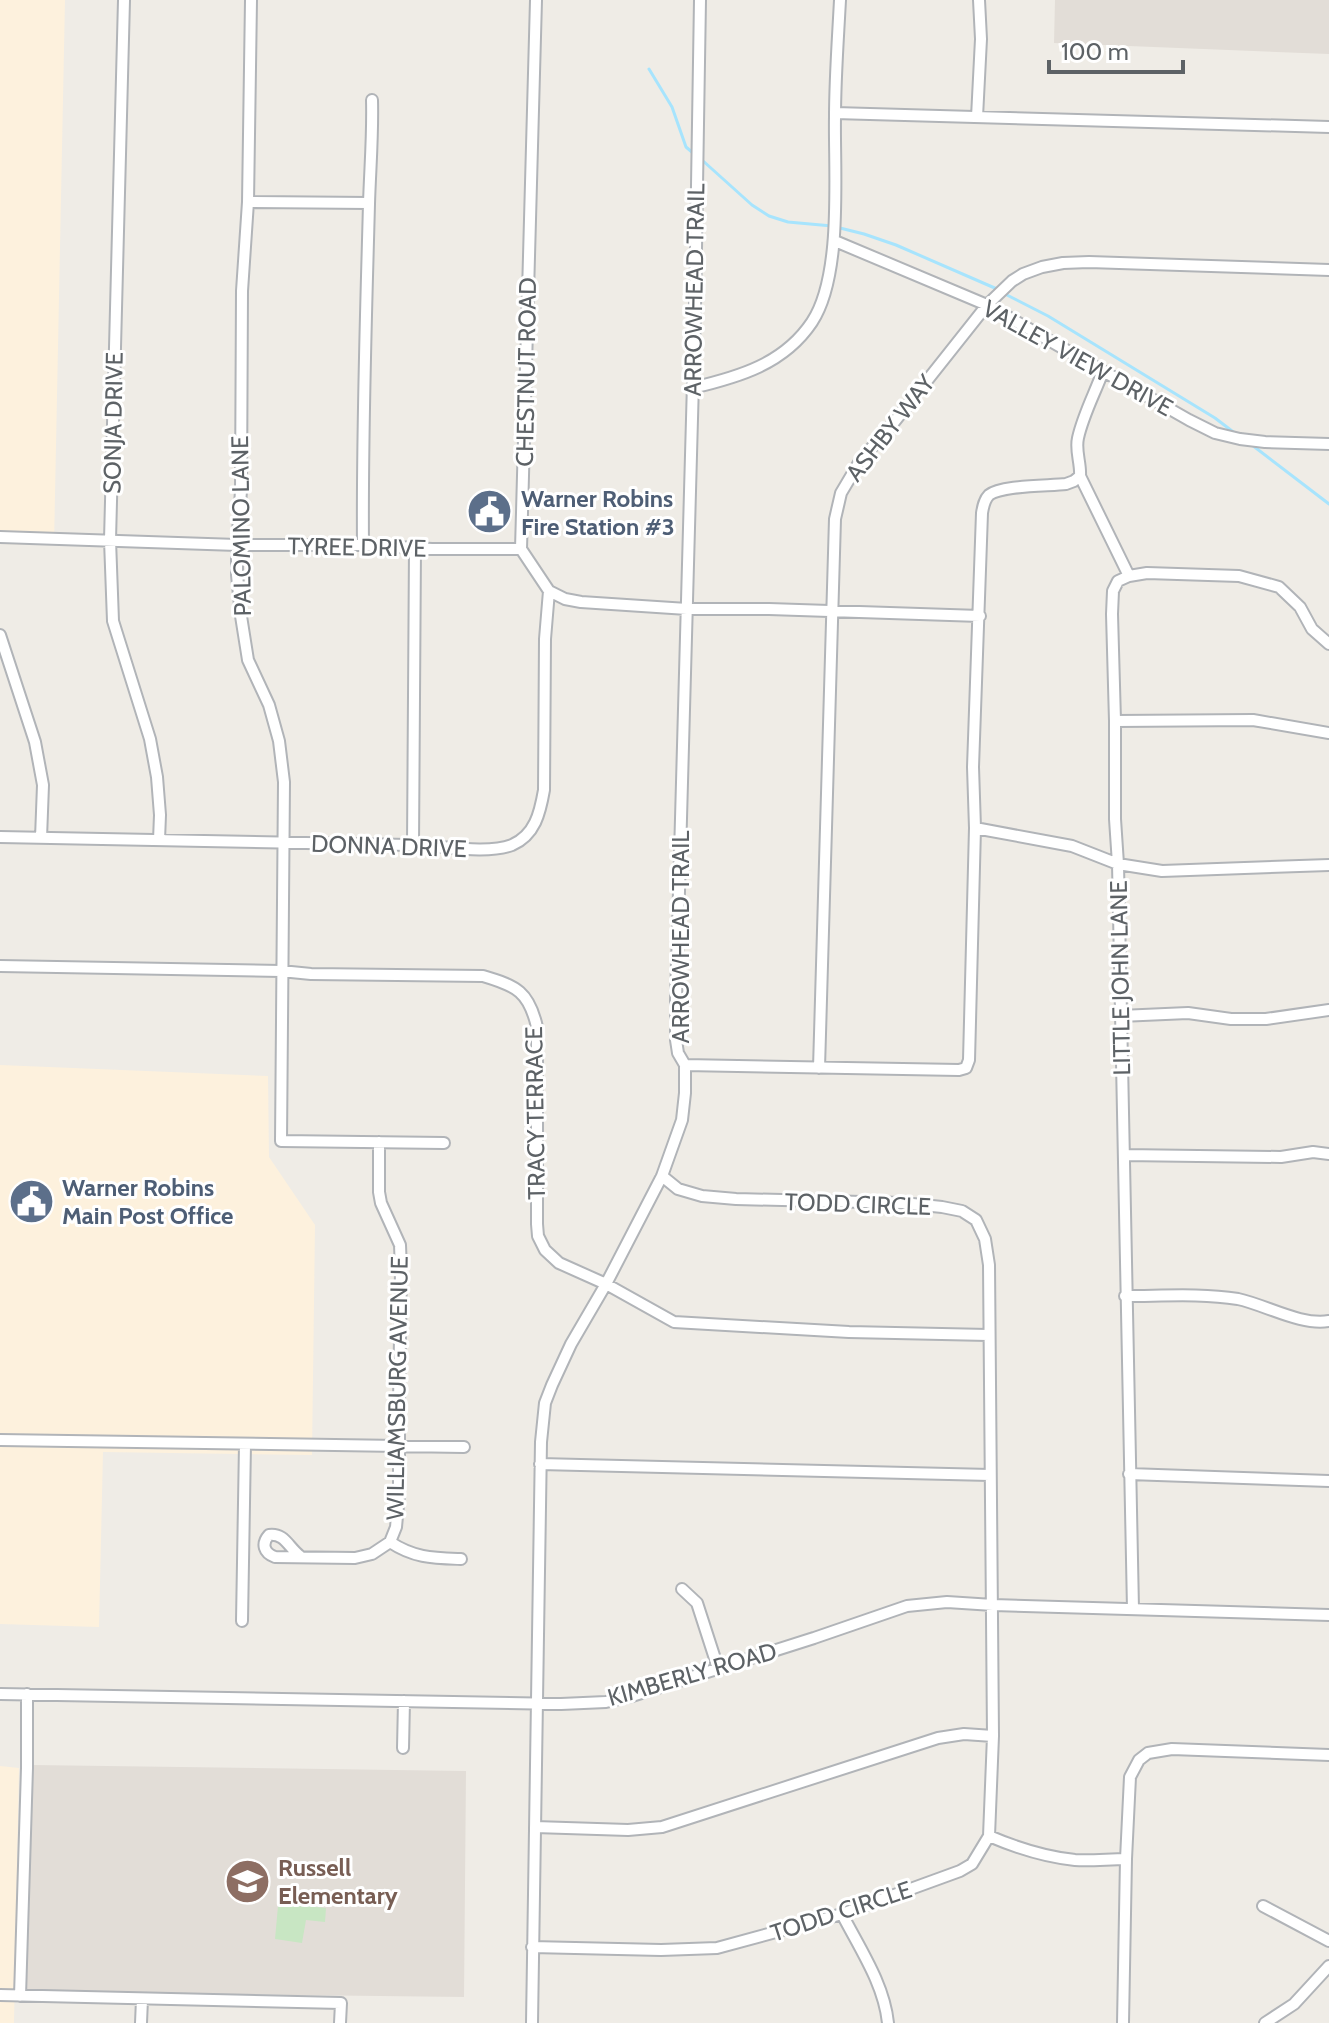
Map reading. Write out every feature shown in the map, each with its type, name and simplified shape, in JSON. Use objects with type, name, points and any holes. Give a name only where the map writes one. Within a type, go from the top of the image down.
[{"type":"street","name":"SONJA DRIVE","points":[[124,0],[110,540],[113,621],[150,739],[157,777],[159,840]]},
{"type":"street","name":"PALOMINO LANE","points":[[251,0],[248,202],[242,291],[241,491],[237,545],[241,616],[248,660],[269,705],[279,741],[284,782],[281,1141],[379,1142]]},
{"type":"street","name":"CHESTNUT ROAD","points":[[521,549],[536,0]]},
{"type":"street","name":"ARROWHEAD TRAIL","points":[[700,0],[676,1000],[676,1040],[678,1053],[685,1065],[966,1068],[969,1060],[975,828],[973,767],[984,502],[1000,489],[1066,484],[1080,476]]},
{"type":"street","points":[[692,388],[748,373],[767,364],[802,335],[822,303],[835,241],[835,113],[840,0]]},
{"type":"street","points":[[977,117],[981,39],[979,0]]},
{"type":"street","points":[[363,545],[372,100]]},
{"type":"street","points":[[835,113],[1329,127]]},
{"type":"street","points":[[248,202],[369,203]]},
{"type":"street","name":"VALLEY VIEW DRIVE","points":[[835,241],[987,305],[1215,433],[1265,442],[1329,444]]},
{"type":"street","name":"ASHBY WAY","points":[[819,1068],[835,519],[841,493],[860,461],[987,305],[1023,274],[1063,263],[1329,270]]},
{"type":"street","points":[[1103,371],[1077,440],[1077,456],[1080,476],[1129,576],[1147,573],[1239,576],[1279,587],[1300,607],[1312,629],[1329,644]]},
{"type":"street","name":"TYREE DRIVE","points":[[0,537],[237,545],[521,549]]},
{"type":"street","points":[[413,845],[415,548]]},
{"type":"street","points":[[521,549],[549,591],[581,602],[687,609],[980,616]]},
{"type":"street","name":"LITTLE JOHN LANE","points":[[1129,576],[1118,581],[1113,591],[1112,653],[1133,1609]]},
{"type":"street","name":"DONNA DRIVE","points":[[0,837],[413,845],[496,850],[515,844],[534,827],[544,790],[545,639],[549,591]]},
{"type":"street","points":[[0,635],[35,742],[43,785],[41,838]]},
{"type":"street","points":[[1115,721],[1253,720],[1329,733]]},
{"type":"street","points":[[975,828],[1072,846],[1118,864],[1162,871],[1329,865]]},
{"type":"street","name":"TRACY TERRACE","points":[[0,966],[483,976],[507,983],[524,994],[537,1027],[538,1236],[545,1250],[559,1263],[606,1284],[674,1322],[849,1332],[988,1335]]},
{"type":"street","points":[[1120,1016],[1188,1013],[1231,1019],[1266,1019],[1329,1010]]},
{"type":"street","points":[[532,2023],[540,1464],[545,1403],[571,1344],[662,1176],[682,1120],[685,1065]]},
{"type":"street","points":[[379,1142],[444,1143]]},
{"type":"street","name":"WILLIAMSBURG AVENUE","points":[[300,1556],[284,1537],[269,1535],[265,1540],[268,1554],[275,1557],[355,1558],[372,1554],[390,1542],[396,1527],[400,1245],[381,1203],[379,1142]]},
{"type":"street","points":[[1124,1155],[1281,1157],[1313,1152],[1329,1154]]},
{"type":"street","name":"TODD CIRCLE","points":[[532,1947],[717,1948],[842,1914],[960,1871],[972,1864],[989,1836],[993,1605],[989,1265],[985,1239],[976,1220],[962,1211],[903,1203],[702,1196],[678,1189],[662,1176]]},
{"type":"street","points":[[1125,1296],[1224,1297],[1305,1320],[1329,1321]]},
{"type":"street","points":[[0,1440],[464,1447]]},
{"type":"street","points":[[242,1621],[245,1444]]},
{"type":"street","points":[[540,1464],[990,1475]]},
{"type":"street","points":[[1129,1474],[1329,1481]]},
{"type":"street","name":"WILLIAMSBURG AVENUE","points":[[243,1542],[264,1545]]},
{"type":"street","points":[[390,1542],[413,1554],[461,1559]]},
{"type":"street","points":[[682,1589],[697,1603],[718,1668]]},
{"type":"street","name":"KIMBERLY ROAD","points":[[0,1694],[561,1704],[606,1702],[679,1682],[907,1606],[947,1602],[1329,1615]]},
{"type":"street","points":[[20,1996],[27,1694]]},
{"type":"street","points":[[403,1748],[404,1701]]},
{"type":"street","points":[[535,1827],[628,1830],[662,1827],[938,1738],[964,1734],[993,1736]]},
{"type":"street","points":[[1123,2023],[1130,1777],[1139,1760],[1148,1753],[1172,1749],[1329,1755]]},
{"type":"street","points":[[989,1836],[1046,1856],[1077,1860],[1126,1859]]},
{"type":"street","points":[[1263,1906],[1329,1941]]},
{"type":"street","points":[[842,1914],[880,1988],[888,2023]]},
{"type":"street","points":[[1265,2023],[1294,2004],[1329,1966]]},
{"type":"street","points":[[0,1995],[341,2003],[340,2023]]},
{"type":"street","points":[[141,2023],[142,1999]]},
{"type":"shaded area","points":[[0,0],[65,0],[54,545],[0,544]]},
{"type":"shaded area","points":[[1055,0],[1329,0],[1329,54],[1054,43]]},
{"type":"shaded area","points":[[0,1065],[268,1076],[269,1157],[315,1225],[312,1455],[103,1452],[99,1627],[0,1624]]},
{"type":"shaded area","name":"Russell Elementary","points":[[32,1765],[466,1771],[464,1997],[25,1992]]},
{"type":"shaded area","points":[[0,1766],[19,1768],[14,2023],[0,2023]]},
{"type":"green space","points":[[278,1906],[326,1908],[325,1922],[306,1920],[302,1943],[275,1939]]},
{"type":"waterway","points":[[649,69],[672,107],[686,147],[693,153]]},
{"type":"waterway","points":[[702,160],[752,205],[769,216],[864,234],[997,289]]},
{"type":"waterway","points":[[1003,293],[1048,316],[1236,434]]},
{"type":"waterway","points":[[1252,445],[1329,504]]},
{"type":"place","name":"Warner Robins Fire Station #3","points":[[490,512]]},
{"type":"place","name":"Warner Robins Main Post Office","points":[[31,1201]]},
{"type":"place","name":"Russell Elementary","points":[[247,1881]]}]
